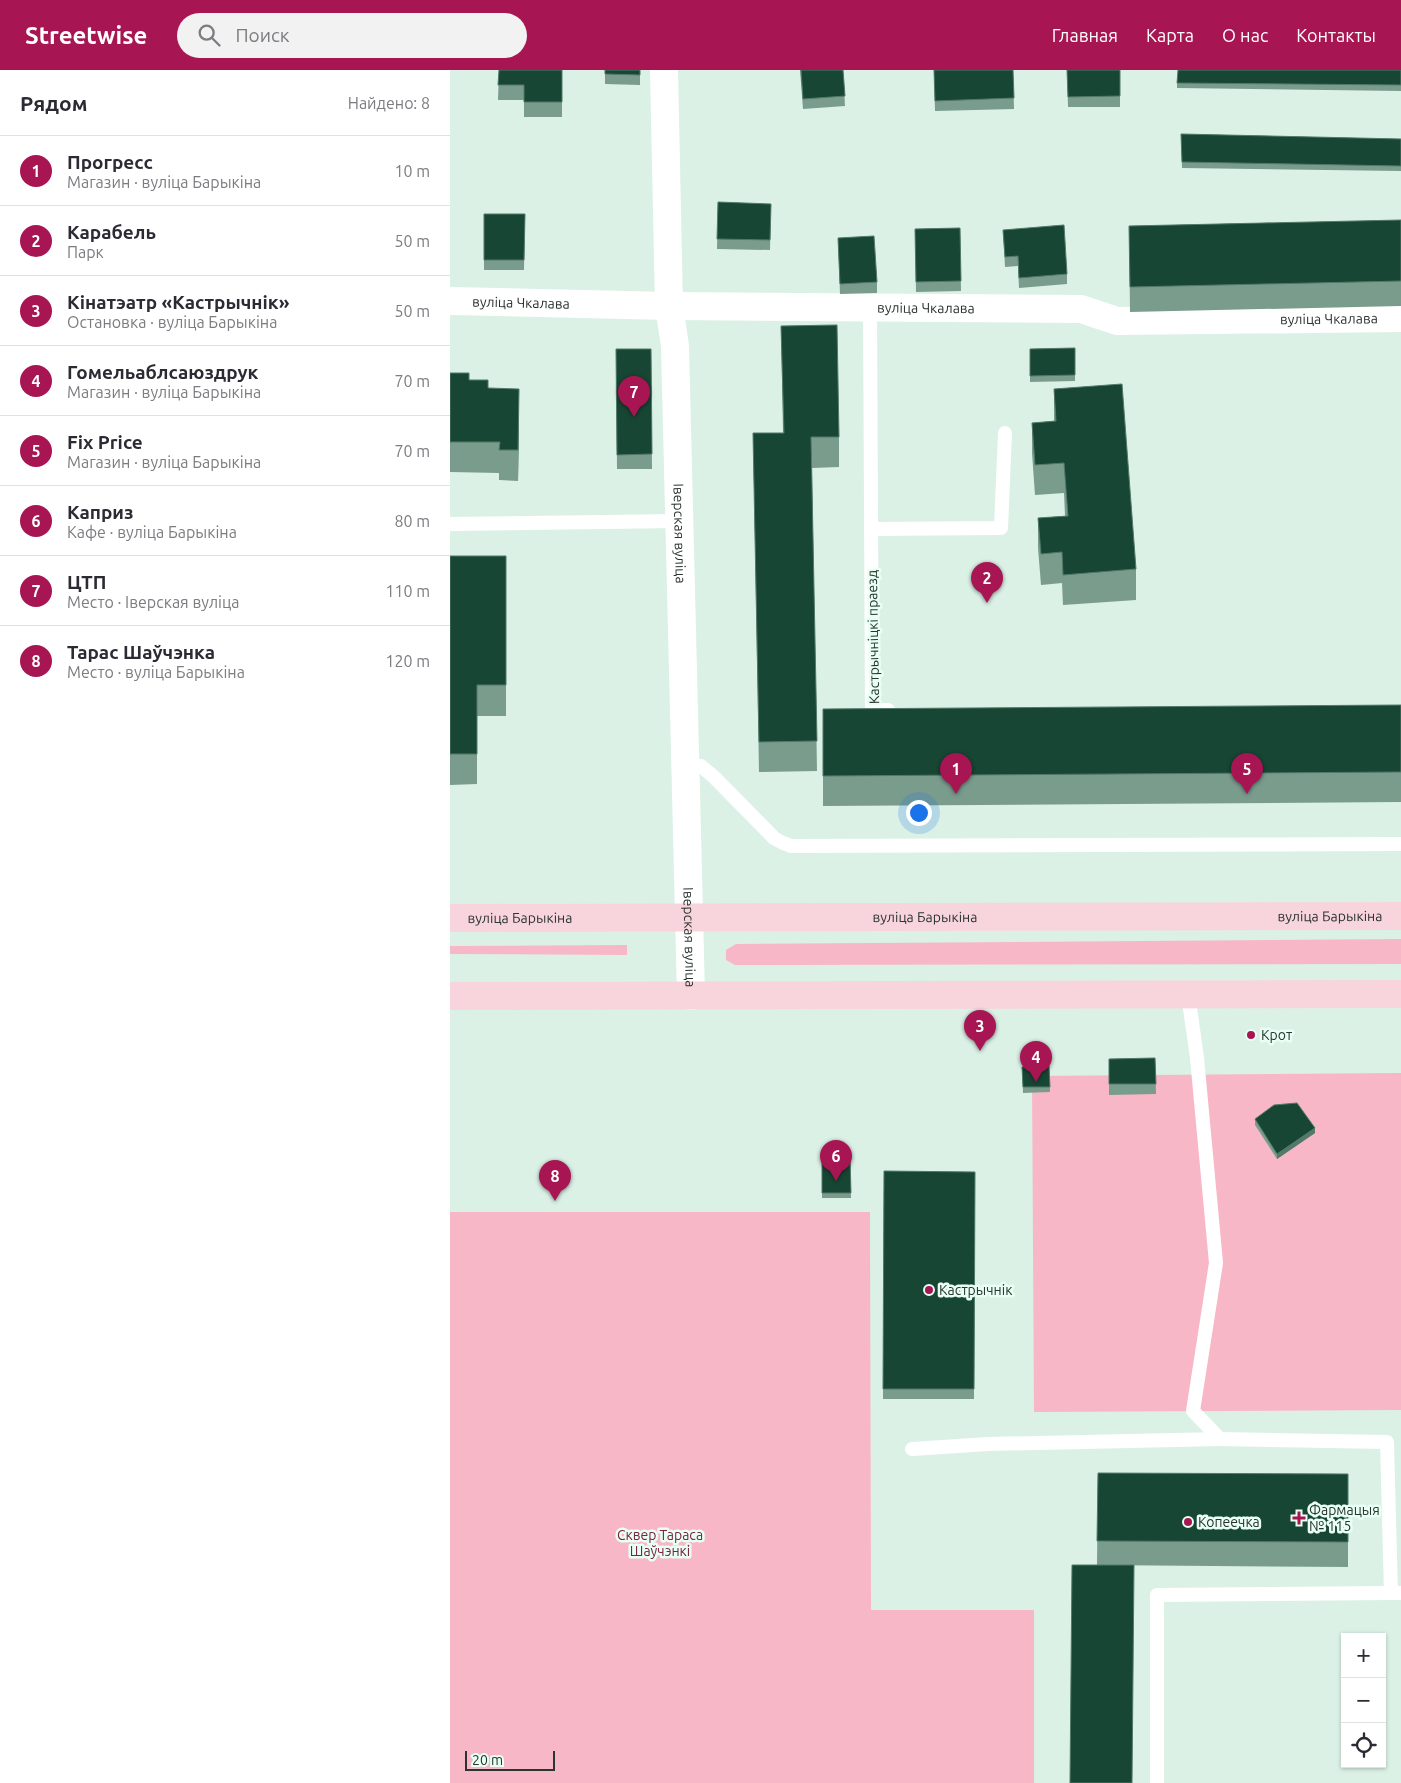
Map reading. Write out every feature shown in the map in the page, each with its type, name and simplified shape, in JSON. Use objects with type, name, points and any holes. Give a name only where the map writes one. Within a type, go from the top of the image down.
[{"type":"main road","name":"вуліца Барыкіна","points":[[450,918],[1401,916]]},
{"type":"main road","points":[[450,996],[1401,994]]},
{"type":"street","name":"Іверская вуліца","points":[[664,70],[669,306],[675,346],[691,996]]},
{"type":"street","name":"вуліца Чкалава","points":[[450,301],[669,306],[1081,309],[1117,321],[1401,318]]},
{"type":"lane","name":"Кастрычніцкі праезд","points":[[870,308],[872,710],[901,710]]},
{"type":"lane","points":[[871,529],[1002,528],[1005,433]]},
{"type":"lane","points":[[450,524],[680,521]]},
{"type":"lane","points":[[686,763],[694,763],[701,766],[774,838],[791,846],[1401,844]]},
{"type":"lane","points":[[1188,994],[1197,1058],[1216,1263],[1193,1411],[1220,1439]]},
{"type":"lane","points":[[912,1449],[988,1444],[1220,1439],[1387,1442],[1396,1593],[1157,1595],[1157,1783]]},
{"type":"green space","points":[[1401,939],[1401,964],[735,965],[726,960],[726,950],[736,944]]},
{"type":"green space","points":[[627,945],[627,955],[450,954],[450,946]]},
{"type":"green space","points":[[1401,1073],[1401,1410],[1034,1412],[1032,1076]]},
{"type":"green space","name":"Сквер Тараса Шаўчэнкі","points":[[450,1212],[870,1212],[871,1610],[1034,1610],[1034,1783],[450,1783]]},
{"type":"building","points":[[499,70],[562,70],[562,102],[524,102],[524,85],[498,85]]},
{"type":"building","points":[[605,70],[640,70],[640,75],[605,74]]},
{"type":"building","points":[[801,70],[843,70],[845,96],[803,99]]},
{"type":"building","points":[[934,70],[1013,70],[1014,98],[935,101]]},
{"type":"building","points":[[1067,70],[1120,70],[1120,96],[1068,97]]},
{"type":"building","points":[[1178,70],[1401,70],[1401,85],[1177,83]]},
{"type":"building","points":[[1181,134],[1401,139],[1401,166],[1182,162]]},
{"type":"building","points":[[718,202],[771,204],[770,240],[717,239]]},
{"type":"building","points":[[484,214],[525,214],[524,260],[484,260]]},
{"type":"building","points":[[1401,220],[1401,281],[1130,287],[1129,226]]},
{"type":"building","points":[[1064,225],[1067,274],[1019,278],[1018,256],[1005,257],[1003,230]]},
{"type":"building","points":[[960,228],[961,281],[916,282],[915,229]]},
{"type":"building","points":[[874,236],[877,282],[840,284],[838,238]]},
{"type":"building","points":[[837,325],[839,437],[811,437],[817,741],[759,742],[753,433],[784,433],[781,326]]},
{"type":"building","points":[[1075,348],[1075,375],[1030,376],[1030,349]]},
{"type":"building","points":[[616,349],[651,349],[652,454],[617,455]]},
{"type":"building","points":[[450,373],[469,373],[469,380],[488,380],[488,388],[519,389],[518,450],[499,450],[500,442],[450,442]]},
{"type":"building","points":[[1122,384],[1136,569],[1063,575],[1062,552],[1041,554],[1038,518],[1068,516],[1064,463],[1035,465],[1032,423],[1056,421],[1054,389]]},
{"type":"building","points":[[450,556],[506,556],[506,685],[477,685],[477,754],[450,754]]},
{"type":"building","points":[[1401,705],[1401,772],[823,776],[823,709]]},
{"type":"building","points":[[1155,1058],[1156,1084],[1109,1084],[1109,1059]]},
{"type":"building","points":[[1049,1066],[1050,1087],[1023,1087],[1022,1067]]},
{"type":"building","points":[[1297,1103],[1315,1128],[1277,1154],[1255,1119],[1274,1105]]},
{"type":"building","points":[[822,1158],[850,1158],[851,1193],[822,1193]]},
{"type":"building","name":"Кастрычнік","points":[[884,1171],[975,1172],[974,1389],[883,1389]]},
{"type":"building","points":[[1098,1473],[1348,1474],[1348,1542],[1097,1541]]},
{"type":"building","points":[[1072,1565],[1134,1565],[1132,1783],[1070,1783]]},
{"type":"place","name":"ЦТП","points":[[634,417]]},
{"type":"place","name":"Карабель","points":[[987,603]]},
{"type":"place","name":"Прогресс","points":[[956,794]]},
{"type":"place","name":"Fix Price","points":[[1247,794]]},
{"type":"place","name":"Крот","points":[[1251,1035]]},
{"type":"place","name":"Кінатэатр «Кастрычнік»","points":[[980,1051]]},
{"type":"place","name":"Гомельаблсаюздрук","points":[[1036,1082]]},
{"type":"place","name":"Каприз","points":[[836,1181]]},
{"type":"place","name":"Тарас Шаўчэнка","points":[[555,1201]]},
{"type":"place","name":"Кастрычнік","points":[[929,1290]]},
{"type":"place","name":"Фармацыя № 115","points":[[1299,1518]]},
{"type":"place","name":"Копеечка","points":[[1188,1522]]}]
